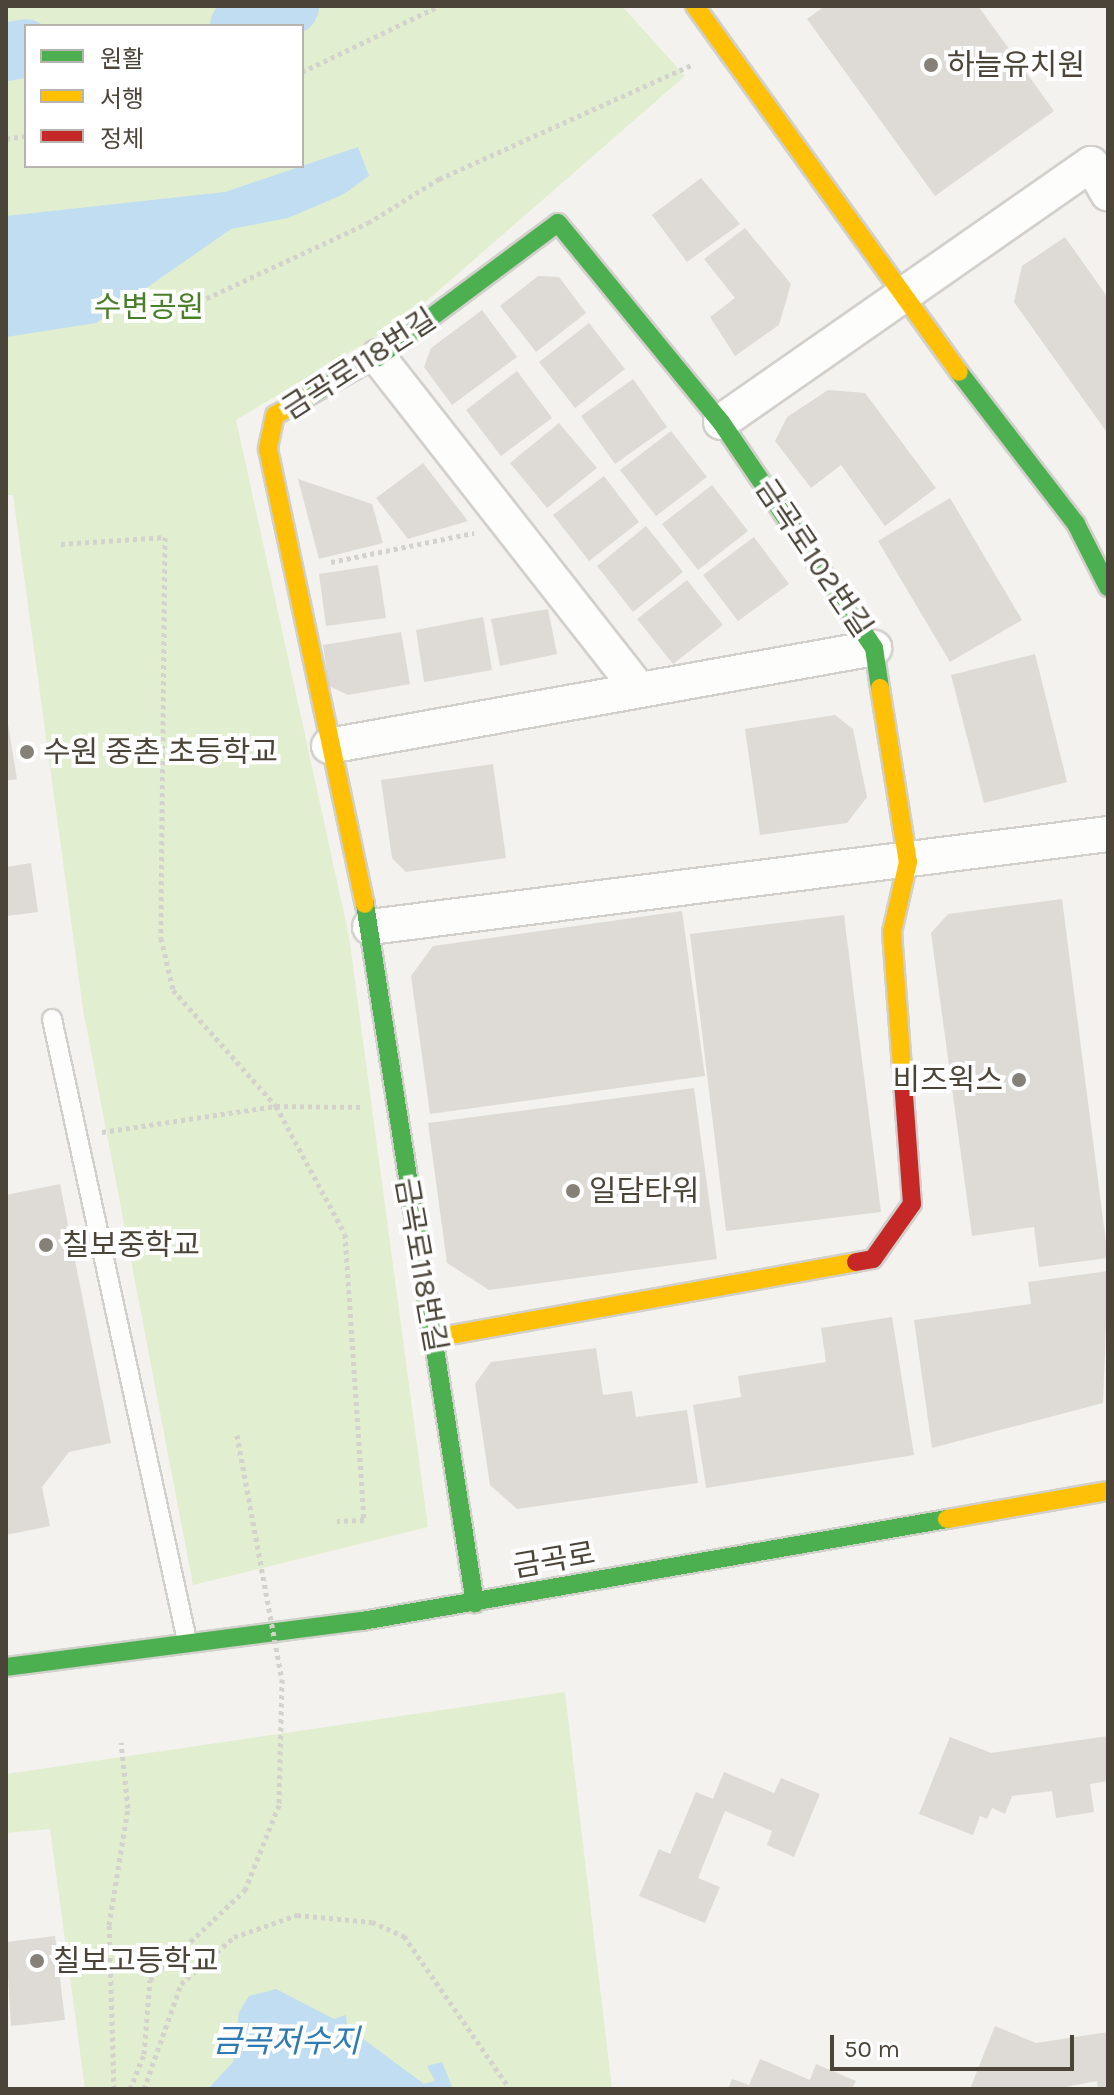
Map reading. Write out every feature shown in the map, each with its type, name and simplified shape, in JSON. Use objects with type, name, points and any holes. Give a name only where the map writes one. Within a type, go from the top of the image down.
[{"type":"street","points":[[695,6],[729,47],[899,295],[1076,524],[1108,587]]},
{"type":"street","points":[[721,422],[1091,164],[1108,193]]},
{"type":"street","name":"금곡로118번길","points":[[475,1603],[394,1107],[370,927],[268,449],[275,415],[378,357],[558,223]]},
{"type":"street","name":"금곡로102번길","points":[[558,223],[721,422],[874,648],[908,862]]},
{"type":"street","points":[[378,357],[638,689]]},
{"type":"street","points":[[329,746],[874,648]]},
{"type":"street","points":[[370,927],[908,862],[1108,834]]},
{"type":"street","points":[[434,1338],[873,1259],[912,1204],[892,932],[908,862]]},
{"type":"street","name":"금곡로","points":[[6,1667],[475,1603],[1108,1491]]},
{"type":"lane","points":[[52,1019],[74,1136],[187,1641]]},
{"type":"path","points":[[304,71],[439,6]]},
{"type":"path","points":[[192,305],[368,223],[439,179],[729,47]]},
{"type":"path","points":[[292,570],[510,525]]},
{"type":"path","points":[[61,544],[165,537],[161,938],[173,990],[276,1106],[345,1234],[364,1520],[337,1521]]},
{"type":"path","points":[[74,1136],[276,1106],[394,1107]]},
{"type":"path","points":[[130,2089],[144,2054],[150,1980],[245,1890],[279,1805],[282,1679],[237,1435]]},
{"type":"path","points":[[114,2089],[109,1925],[128,1808],[121,1742]]},
{"type":"path","points":[[144,2089],[181,1984],[234,1937],[297,1915],[372,1922],[404,1936],[510,2089]]},
{"type":"green space","name":"수변공원","points":[[6,6],[622,6],[685,76],[407,318],[236,420],[349,936],[428,1527],[193,1585],[83,1009],[13,495],[6,495]]},
{"type":"green space","points":[[565,1692],[612,2089],[85,2089],[50,1829],[6,1833],[6,1774]]},
{"type":"water","points":[[358,147],[369,176],[344,194],[288,218],[231,229],[96,323],[6,337],[6,216],[225,192],[304,168],[304,165]]},
{"type":"water","name":"금곡저수지","points":[[276,1989],[334,2019],[346,2015],[347,2027],[424,2084],[435,2081],[427,2066],[442,2062],[453,2089],[208,2089],[233,2062],[239,2012],[249,1996]]},
{"type":"building","name":"하늘유치원","points":[[825,6],[978,6],[1054,111],[935,196],[807,19]]},
{"type":"building","points":[[701,178],[740,224],[687,262],[652,215]]},
{"type":"building","points":[[745,228],[791,284],[779,325],[735,356],[710,317],[735,298],[704,259]]},
{"type":"building","points":[[1065,237],[1108,298],[1108,434],[1014,302],[1022,266]]},
{"type":"building","points":[[538,276],[559,277],[586,313],[536,352],[500,306]]},
{"type":"building","points":[[482,310],[517,357],[452,405],[424,367],[431,348]]},
{"type":"building","points":[[589,323],[625,369],[575,408],[539,362]]},
{"type":"building","points":[[517,371],[552,418],[501,456],[466,410]]},
{"type":"building","points":[[633,379],[667,427],[615,464],[581,416]]},
{"type":"building","points":[[828,390],[865,393],[936,488],[885,526],[841,465],[811,488],[775,441],[787,417]]},
{"type":"building","points":[[559,423],[597,468],[547,508],[510,463]]},
{"type":"building","points":[[671,431],[707,477],[656,516],[620,470]]},
{"type":"building","points":[[423,463],[468,521],[408,539],[376,498]]},
{"type":"building","points":[[604,476],[639,522],[589,561],[553,515]]},
{"type":"building","points":[[298,479],[372,504],[383,543],[319,559]]},
{"type":"building","points":[[712,485],[748,531],[698,570],[662,524]]},
{"type":"building","points":[[950,498],[1022,620],[950,662],[878,541]]},
{"type":"building","points":[[646,526],[683,572],[633,612],[597,566]]},
{"type":"building","points":[[754,537],[789,584],[738,621],[703,575]]},
{"type":"building","points":[[378,565],[386,618],[326,626],[319,574]]},
{"type":"building","points":[[687,580],[723,625],[673,664],[637,619]]},
{"type":"building","points":[[548,609],[557,654],[500,666],[491,619]]},
{"type":"building","points":[[483,617],[492,670],[424,682],[416,630]]},
{"type":"building","points":[[401,632],[410,684],[348,695],[329,686],[323,645]]},
{"type":"building","points":[[1035,654],[1067,782],[984,803],[951,675]]},
{"type":"building","points":[[6,712],[17,779],[6,781]]},
{"type":"building","points":[[835,715],[853,729],[867,797],[847,823],[760,835],[745,729]]},
{"type":"building","points":[[493,764],[506,858],[406,872],[392,858],[381,780]]},
{"type":"building","points":[[31,863],[38,912],[6,916],[6,867]]},
{"type":"building","name":"비즈윅스","points":[[1062,899],[1108,1258],[1039,1267],[1034,1227],[972,1236],[931,933],[948,914]]},
{"type":"building","points":[[682,911],[705,1076],[430,1114],[411,976],[433,946]]},
{"type":"building","points":[[844,915],[881,1212],[726,1231],[690,934]]},
{"type":"building","name":"일담타워","points":[[694,1088],[717,1259],[489,1290],[447,1263],[428,1123]]},
{"type":"building","points":[[60,1184],[111,1443],[69,1452],[42,1487],[50,1526],[6,1535],[6,1195]]},
{"type":"building","points":[[1108,1271],[1103,1403],[932,1448],[914,1320],[1031,1304],[1028,1282]]},
{"type":"building","points":[[892,1317],[914,1455],[706,1488],[693,1405],[741,1397],[738,1376],[826,1362],[821,1328]]},
{"type":"building","points":[[596,1348],[603,1395],[632,1391],[636,1417],[687,1410],[698,1483],[517,1509],[490,1485],[475,1384],[491,1362]]},
{"type":"building","points":[[1108,1736],[1108,1781],[1090,1784],[1094,1812],[1056,1818],[1052,1791],[1012,1796],[1005,1814],[992,1808],[987,1819],[980,1816],[973,1835],[919,1814],[950,1737],[991,1753]]},
{"type":"building","points":[[724,1772],[774,1793],[781,1778],[820,1794],[794,1857],[767,1845],[772,1831],[725,1811],[698,1878],[720,1887],[705,1923],[639,1896],[659,1849],[670,1854],[696,1792],[713,1799]]},
{"type":"building","points":[[55,1936],[65,2020],[11,2026],[6,1942]]},
{"type":"building","points":[[995,2026],[1036,2043],[1108,2032],[1108,2089],[1098,2089],[1097,2081],[1055,2089],[970,2089]]},
{"type":"building","points":[[760,2059],[810,2080],[816,2064],[856,2081],[852,2089],[728,2089],[732,2079],[749,2085]]},
{"type":"waterway","points":[[244,24],[290,6]]},
{"type":"waterway","points":[[6,52],[24,48]]},
{"type":"traffic: fast","points":[[305,398],[378,357],[558,223],[721,422],[874,648],[880,688]]},
{"type":"traffic: fast","points":[[959,372],[1076,524],[1108,587]]},
{"type":"traffic: fast","points":[[365,904],[475,1603]]},
{"type":"traffic: fast","points":[[6,1667],[362,1621],[947,1519]]},
{"type":"traffic: slow","points":[[695,6],[959,372]]},
{"type":"traffic: slow","points":[[305,398],[275,415],[268,449],[365,904]]},
{"type":"traffic: slow","points":[[880,688],[908,862],[892,932],[903,1081]]},
{"type":"traffic: slow","points":[[434,1338],[856,1262]]},
{"type":"traffic: slow","points":[[947,1519],[1108,1491]]},
{"type":"traffic: jam","points":[[856,1262],[873,1259],[912,1204],[903,1081]]},
{"type":"place","name":"하늘유치원","points":[[931,65]]},
{"type":"place","name":"수원 중촌 초등학교","points":[[27,752]]},
{"type":"place","name":"비즈윅스","points":[[1019,1080]]},
{"type":"place","name":"일담타워","points":[[573,1191]]},
{"type":"place","name":"칠보중학교","points":[[46,1245]]},
{"type":"place","name":"칠보고등학교","points":[[37,1961]]}]
